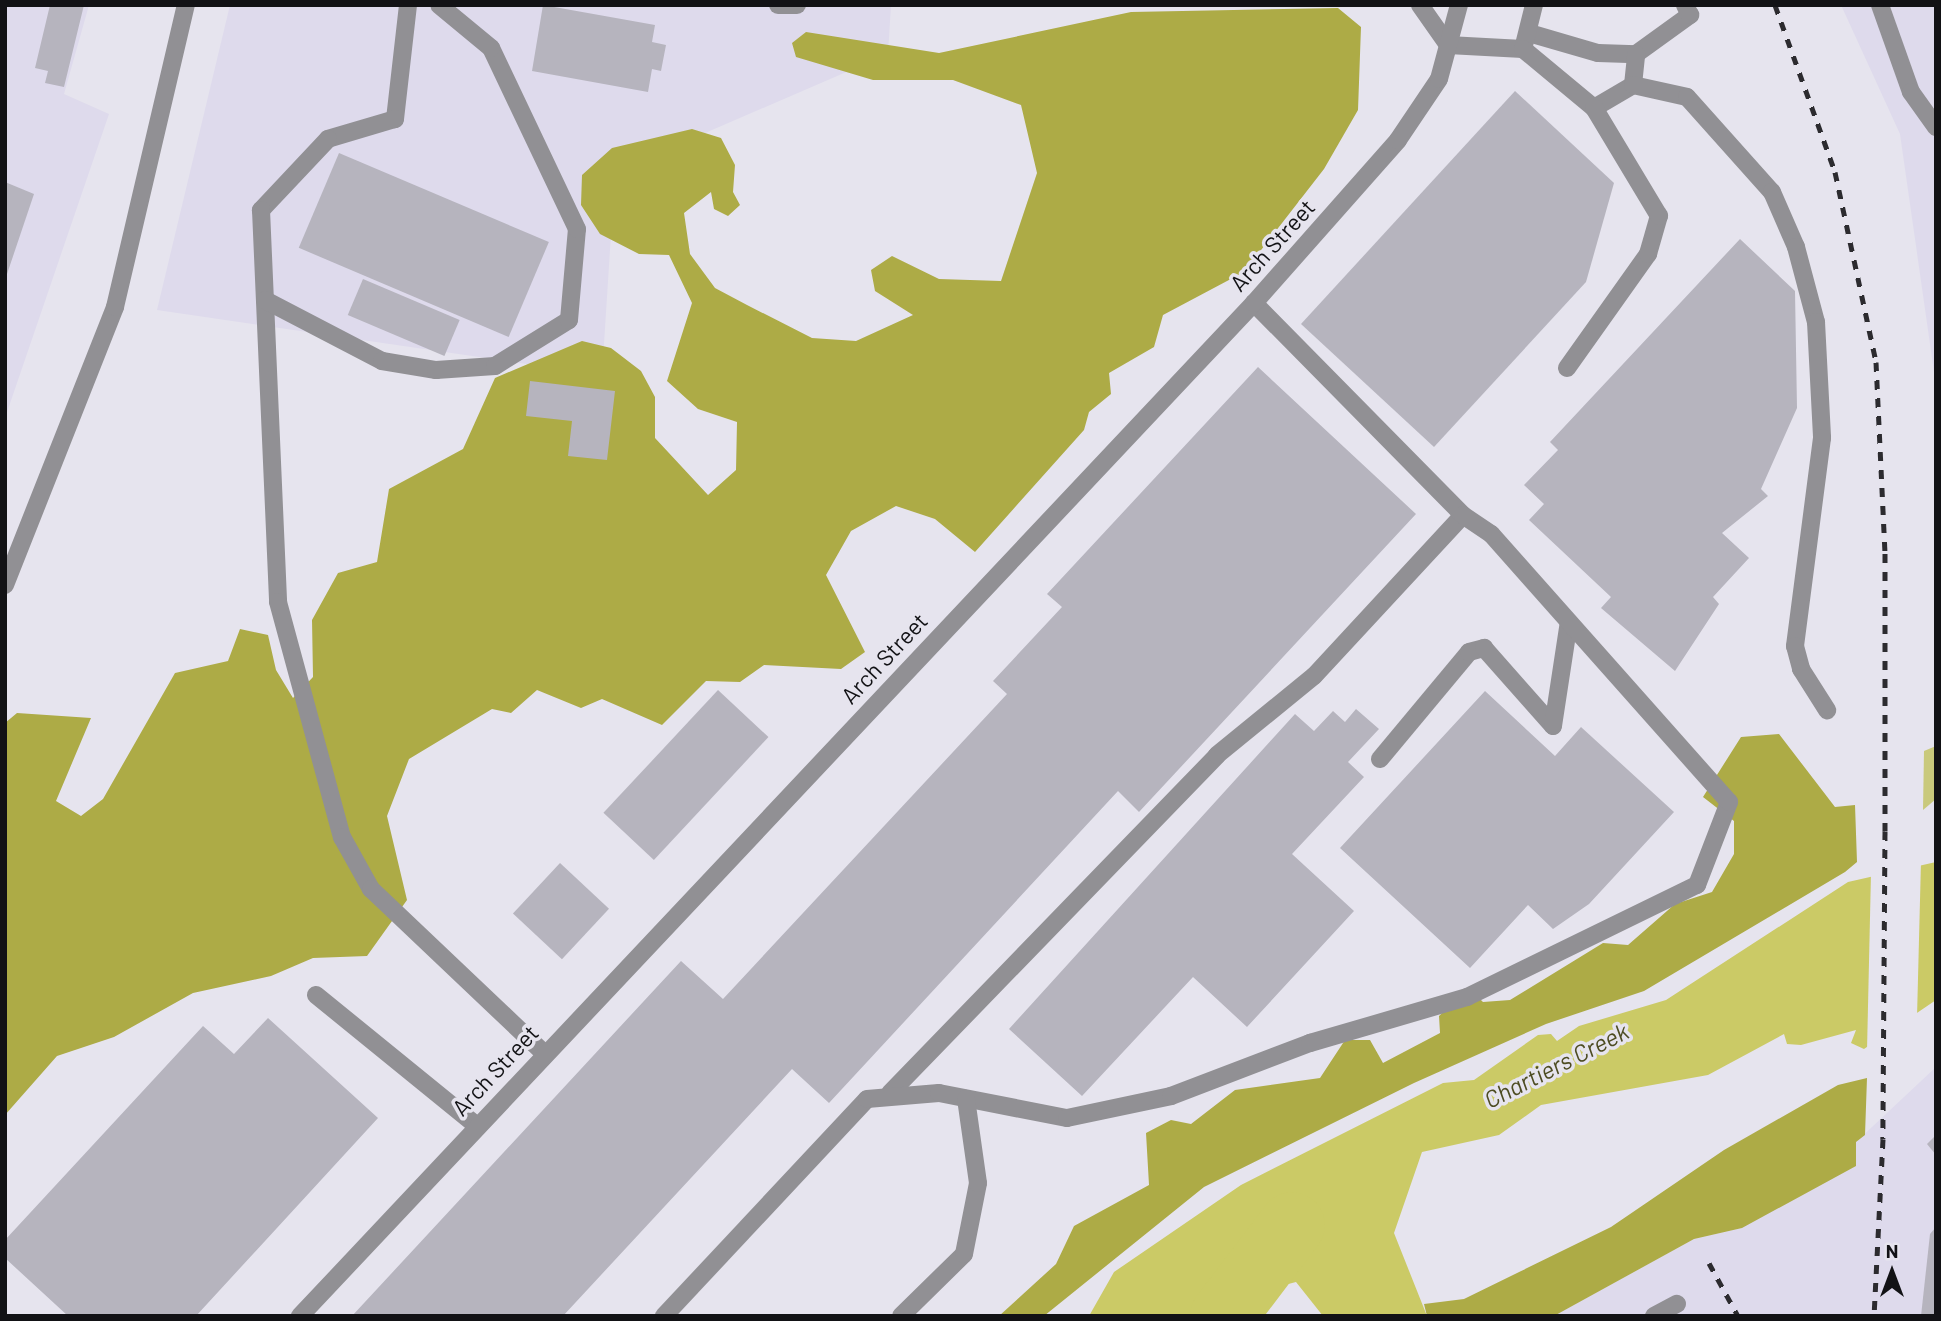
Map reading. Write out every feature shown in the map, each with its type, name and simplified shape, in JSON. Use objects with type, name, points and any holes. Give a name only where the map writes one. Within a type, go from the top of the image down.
[{"type":"street","points":[[5,585],[115,307],[187,5]]},
{"type":"street","points":[[408,5],[395,119],[328,139],[261,210],[278,602],[342,837],[371,889],[544,1053]]},
{"type":"street","points":[[265,300],[382,360],[436,370],[495,366],[569,320],[577,229],[491,48],[439,5]]},
{"type":"street","points":[[778,5],[797,5]]},
{"type":"street","points":[[1420,5],[1448,45],[1526,41],[1598,52],[1636,54],[1690,15],[1685,5]]},
{"type":"street","name":"Arch Street","points":[[300,1316],[476,1125],[1254,303],[1398,140],[1440,79],[1458,5]]},
{"type":"street","points":[[1526,41],[1534,5]]},
{"type":"street","points":[[1880,5],[1911,92],[1936,127]]},
{"type":"street","points":[[1526,41],[1594,108],[1660,216],[1648,254],[1567,368]]},
{"type":"street","points":[[1633,85],[1636,54]]},
{"type":"street","points":[[1594,108],[1633,85],[1687,97],[1772,192],[1796,247],[1816,323],[1822,438],[1795,646],[1801,668],[1827,710]]},
{"type":"street","points":[[663,1316],[867,1099],[890,1093],[966,1099],[1067,1118],[1171,1096],[1310,1044],[1467,997],[1697,885],[1729,802],[1491,534],[1463,515],[1254,303]]},
{"type":"street","points":[[890,1093],[1217,755],[1314,676],[1463,515]]},
{"type":"street","points":[[1380,759],[1469,652],[1484,648],[1553,726],[1569,622]]},
{"type":"street","points":[[316,995],[476,1125]]},
{"type":"street","points":[[901,1316],[964,1254],[978,1183],[966,1099]]},
{"type":"street","points":[[1654,1316],[1677,1304]]},
{"type":"shaded area","points":[[5,5],[89,5],[64,94],[109,114],[5,418]]},
{"type":"shaded area","points":[[230,5],[891,5],[888,54],[615,172],[602,375],[157,310]]},
{"type":"shaded area","points":[[1841,5],[1936,5],[1936,386],[1900,134]]},
{"type":"shaded area","points":[[1338,8],[1361,27],[1358,110],[1324,169],[1244,272],[1163,315],[1154,347],[1109,373],[1111,394],[1089,412],[1084,430],[975,552],[935,519],[896,506],[851,531],[826,575],[865,652],[841,669],[764,665],[740,682],[706,681],[662,725],[602,699],[581,708],[537,690],[511,713],[492,709],[409,759],[387,816],[407,900],[367,956],[313,958],[271,976],[193,993],[114,1037],[57,1056],[5,1115],[5,723],[17,713],[91,718],[56,801],[81,816],[103,799],[175,673],[228,661],[240,629],[268,635],[276,670],[293,698],[313,677],[312,620],[338,573],[377,562],[389,489],[463,449],[495,378],[582,341],[611,348],[641,371],[655,397],[655,438],[708,495],[736,470],[737,422],[698,409],[667,381],[692,303],[669,255],[639,254],[600,234],[581,205],[582,175],[612,148],[692,129],[721,138],[735,165],[733,192],[740,205],[728,216],[714,209],[711,192],[684,213],[690,254],[715,288],[747,305],[812,338],[856,341],[913,315],[875,291],[871,270],[892,256],[939,279],[1001,281],[1037,173],[1021,105],[953,80],[873,80],[796,57],[792,43],[806,32],[939,53],[1131,12]]},
{"type":"shaded area","points":[[1779,734],[1835,807],[1855,805],[1857,862],[1845,872],[1644,991],[1546,1024],[1414,1083],[1204,1187],[1044,1316],[999,1316],[1056,1264],[1074,1226],[1149,1185],[1146,1133],[1171,1120],[1191,1124],[1235,1090],[1320,1078],[1345,1040],[1370,1040],[1383,1063],[1440,1033],[1439,1016],[1469,988],[1483,1002],[1510,1000],[1603,943],[1628,945],[1675,904],[1712,892],[1734,854],[1734,821],[1703,797],[1741,737]]},
{"type":"shaded area","points":[[1936,746],[1936,799],[1923,810],[1924,751]]},
{"type":"shaded area","points":[[1936,1067],[1936,1316],[1553,1316],[1694,1239],[1742,1228],[1856,1142]]},
{"type":"shaded area","points":[[1867,1078],[1865,1135],[1856,1142],[1856,1166],[1742,1228],[1694,1239],[1554,1316],[1427,1316],[1424,1304],[1464,1299],[1611,1227],[1724,1150],[1838,1085]]},
{"type":"water","points":[[1936,862],[1936,1000],[1864,1049],[1851,1043],[1856,1030],[1801,1045],[1787,1044],[1784,1034],[1708,1075],[1541,1105],[1499,1135],[1422,1152],[1394,1233],[1427,1316],[1323,1316],[1296,1282],[1219,1302],[1207,1316],[1089,1316],[1114,1272],[1241,1185],[1443,1083],[1474,1080],[1538,1035],[1551,1034],[1557,1041],[1579,1026],[1666,1000],[1848,882]]},
{"type":"pier","points":[[1921,861],[1917,1017],[1867,1051],[1871,873]]},
{"type":"building","points":[[50,5],[84,5],[64,87],[45,83],[48,71],[35,68]]},
{"type":"building","points":[[543,5],[655,25],[652,42],[666,45],[661,71],[652,69],[648,92],[532,71]]},
{"type":"building","points":[[1515,91],[1614,183],[1586,282],[1434,447],[1301,324]]},
{"type":"building","points":[[339,153],[549,242],[509,337],[299,248]]},
{"type":"building","points":[[5,182],[34,194],[5,280]]},
{"type":"building","points":[[1740,239],[1795,291],[1797,408],[1761,489],[1768,496],[1722,533],[1749,558],[1713,597],[1719,604],[1675,671],[1601,608],[1611,597],[1529,520],[1544,504],[1524,485],[1558,450],[1550,442]]},
{"type":"building","points":[[363,279],[460,320],[444,356],[348,315]]},
{"type":"building","points":[[1258,367],[1416,514],[1139,812],[1118,791],[829,1103],[792,1069],[563,1316],[352,1316],[681,961],[723,999],[1007,694],[993,681],[1062,607],[1047,594]]},
{"type":"building","points":[[530,381],[615,391],[607,460],[568,456],[572,421],[526,416]]},
{"type":"building","points":[[718,690],[768,737],[654,860],[603,813]]},
{"type":"building","points":[[1485,691],[1555,756],[1581,727],[1674,812],[1589,904],[1553,929],[1528,905],[1470,968],[1340,848]]},
{"type":"building","points":[[1356,709],[1379,729],[1348,762],[1364,777],[1292,854],[1354,911],[1247,1027],[1193,977],[1082,1096],[1009,1029],[1295,714],[1314,731],[1333,711],[1345,722]]},
{"type":"building","points":[[560,863],[609,909],[562,959],[513,913]]},
{"type":"building","points":[[268,1018],[378,1118],[196,1316],[68,1316],[5,1258],[5,1240],[203,1026],[234,1054]]},
{"type":"building","points":[[1936,1135],[1936,1155],[1927,1144]]},
{"type":"building","points":[[1936,1227],[1936,1316],[1921,1316],[1930,1234]]},
{"type":"waterway","name":"Chartiers Creek","points":[[1223,1316],[1292,1225]]},
{"type":"railway","points":[[1775,5],[1835,172],[1876,362],[1885,553],[1885,831],[1883,1139],[1874,1316]]},
{"type":"railway","points":[[1709,1263],[1738,1316]]}]
